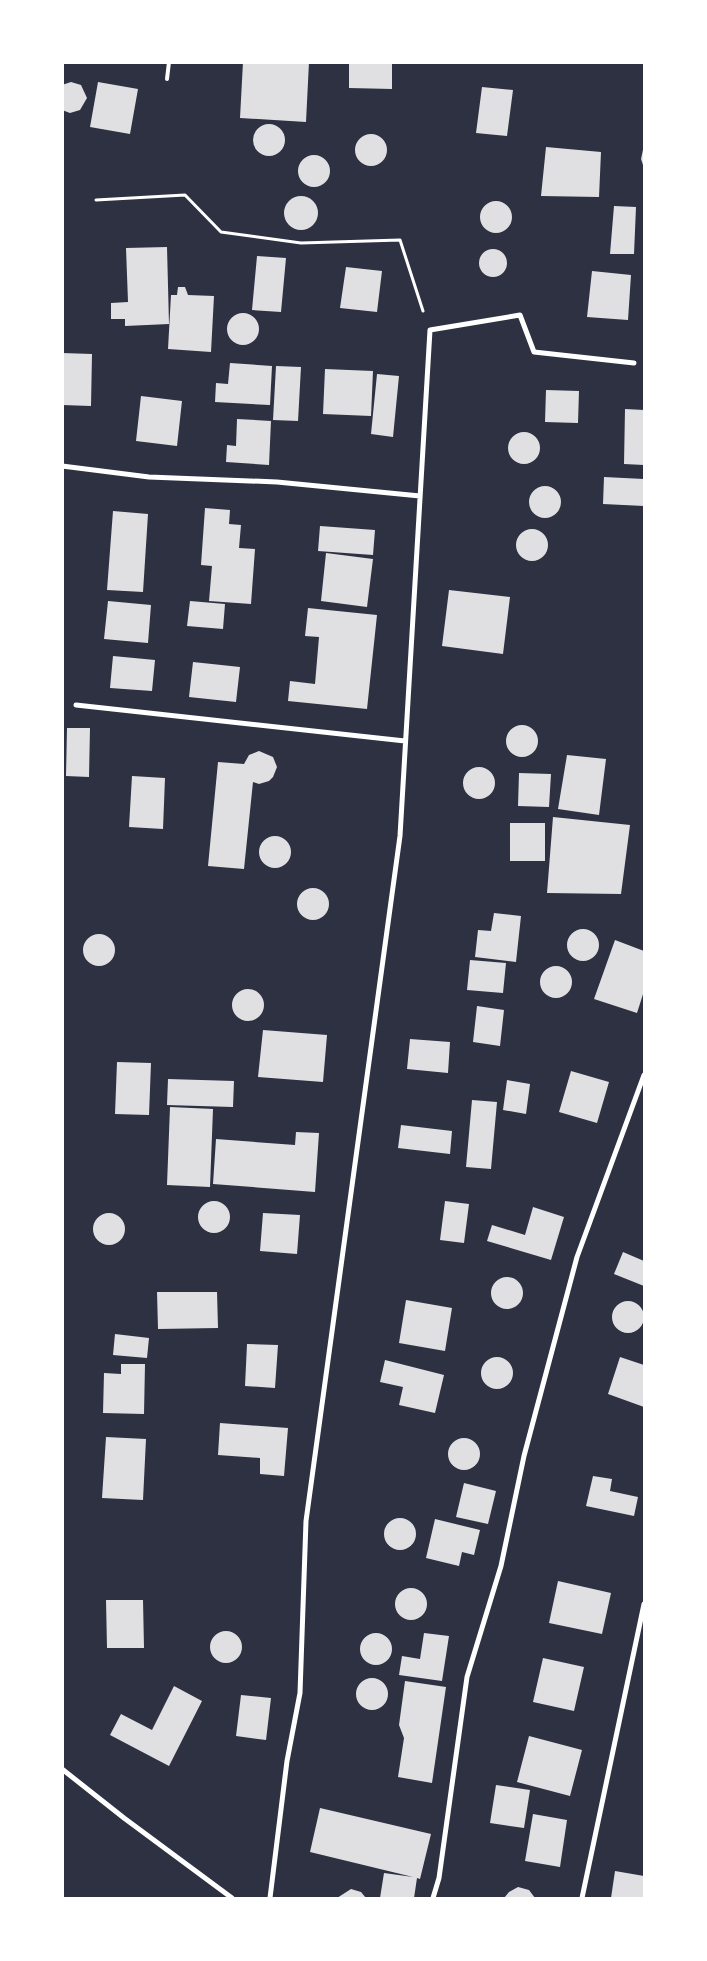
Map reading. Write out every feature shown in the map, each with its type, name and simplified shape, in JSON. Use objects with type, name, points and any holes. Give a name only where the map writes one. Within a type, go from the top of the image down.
[{"type":"street","points":[[270,1898],[287,1761],[300,1693],[306,1521],[400,836],[430,330],[520,315],[534,352],[634,363]]},
{"type":"street","points":[[62,466],[148,477],[277,482],[420,496]]},
{"type":"street","points":[[76,704],[405,741]]},
{"type":"street","points":[[433,1898],[438,1878],[467,1677],[501,1566],[524,1456],[577,1257],[644,1075]]},
{"type":"street","points":[[582,1898],[644,1604]]},
{"type":"street","points":[[62,1768],[124,1818],[232,1898]]},
{"type":"lane","points":[[167,79],[169,62]]},
{"type":"path","points":[[96,200],[185,195],[221,232],[301,242],[400,240],[430,330]]},
{"type":"building","points":[[243,62],[309,62],[306,122],[240,118]]},
{"type":"building","points":[[349,62],[392,62],[392,89],[349,88]]},
{"type":"building","points":[[71,82],[81,85],[87,98],[80,110],[70,113],[62,110],[62,85]]},
{"type":"building","points":[[98,82],[138,89],[130,134],[90,127]]},
{"type":"building","points":[[482,87],[513,90],[507,136],[476,133]]},
{"type":"building","points":[[269,124],[281,128],[285,140],[281,152],[269,156],[257,152],[253,140],[257,128]]},
{"type":"building","points":[[371,134],[383,138],[387,150],[383,162],[371,166],[359,162],[355,150],[359,138]]},
{"type":"building","points":[[644,145],[644,168],[641,159]]},
{"type":"building","points":[[546,147],[601,152],[599,197],[541,196]]},
{"type":"building","points":[[314,155],[320,156],[325,160],[329,165],[329,177],[325,182],[320,186],[314,187],[308,186],[303,182],[299,177],[298,171],[299,165],[303,160],[308,156]]},
{"type":"building","points":[[301,196],[308,197],[313,201],[317,206],[317,220],[313,225],[308,229],[301,230],[294,229],[289,225],[285,220],[284,213],[285,206],[289,201],[294,197]]},
{"type":"building","points":[[496,201],[502,202],[507,206],[511,211],[511,223],[507,228],[502,232],[496,233],[490,232],[485,228],[481,223],[480,217],[481,211],[485,206],[490,202]]},
{"type":"building","points":[[614,206],[636,207],[634,254],[610,254]]},
{"type":"building","points":[[167,247],[169,324],[125,326],[125,319],[111,319],[111,303],[128,302],[126,248]]},
{"type":"building","points":[[493,249],[503,253],[507,263],[503,273],[493,277],[483,273],[479,263],[483,253]]},
{"type":"building","points":[[257,256],[286,258],[281,312],[252,310]]},
{"type":"building","points":[[346,267],[382,271],[377,312],[340,308]]},
{"type":"building","points":[[592,271],[631,275],[628,320],[587,317]]},
{"type":"building","points":[[178,287],[185,287],[188,295],[214,296],[211,352],[168,349],[171,295],[177,295]]},
{"type":"building","points":[[243,313],[254,318],[259,329],[254,340],[243,345],[232,340],[227,329],[232,318]]},
{"type":"building","points":[[62,353],[92,354],[91,406],[62,405]]},
{"type":"building","points":[[230,363],[272,366],[270,405],[215,402],[216,383],[228,384]]},
{"type":"building","points":[[276,366],[301,367],[298,421],[273,420]]},
{"type":"building","points":[[325,369],[373,371],[371,416],[323,414]]},
{"type":"building","points":[[377,374],[399,376],[393,437],[371,434]]},
{"type":"building","points":[[546,390],[579,391],[578,423],[545,422]]},
{"type":"building","points":[[141,396],[182,401],[177,446],[136,441]]},
{"type":"building","points":[[625,409],[644,410],[644,465],[624,464]]},
{"type":"building","points":[[237,419],[271,421],[269,465],[226,462],[227,445],[236,446]]},
{"type":"building","points":[[524,432],[530,433],[535,437],[539,442],[539,454],[535,459],[530,463],[524,464],[518,463],[513,459],[509,454],[508,448],[509,442],[513,437],[518,433]]},
{"type":"building","points":[[604,477],[644,479],[644,506],[603,504]]},
{"type":"building","points":[[545,486],[557,490],[561,502],[557,514],[545,518],[533,514],[529,502],[533,490]]},
{"type":"building","points":[[205,508],[230,510],[229,524],[241,525],[239,548],[255,549],[251,604],[209,601],[212,566],[201,565]]},
{"type":"building","points":[[113,511],[148,514],[143,592],[107,590]]},
{"type":"building","points":[[320,526],[375,530],[373,555],[318,551]]},
{"type":"building","points":[[532,529],[544,533],[548,545],[544,557],[532,561],[520,557],[516,545],[520,533]]},
{"type":"building","points":[[326,553],[373,559],[367,607],[321,601]]},
{"type":"building","points":[[449,590],[510,597],[503,654],[442,646]]},
{"type":"building","points":[[108,601],[151,605],[148,643],[104,639]]},
{"type":"building","points":[[190,601],[225,604],[223,629],[187,626]]},
{"type":"building","points":[[308,608],[377,615],[367,709],[288,701],[290,681],[315,684],[319,637],[305,636]]},
{"type":"building","points":[[113,656],[155,660],[152,691],[110,688]]},
{"type":"building","points":[[193,662],[240,667],[236,702],[189,697]]},
{"type":"building","points":[[522,725],[534,729],[538,741],[534,753],[522,757],[510,753],[506,741],[510,729]]},
{"type":"building","points":[[67,728],[90,728],[89,777],[66,776]]},
{"type":"building","points":[[259,751],[273,757],[277,767],[269,781],[259,784],[253,782],[244,869],[208,866],[218,762],[244,764],[249,755]]},
{"type":"building","points":[[567,755],[606,759],[599,815],[558,809]]},
{"type":"building","points":[[479,767],[491,771],[495,783],[491,795],[479,799],[467,795],[463,783],[467,771]]},
{"type":"building","points":[[519,773],[551,774],[549,807],[518,806]]},
{"type":"building","points":[[132,776],[165,778],[163,829],[129,827]]},
{"type":"building","points":[[553,817],[630,825],[621,894],[547,893]]},
{"type":"building","points":[[510,823],[545,823],[545,861],[510,861]]},
{"type":"building","points":[[275,836],[287,840],[291,852],[287,864],[275,868],[263,864],[259,852],[263,840]]},
{"type":"building","points":[[313,888],[325,892],[329,904],[325,916],[313,920],[301,916],[297,904],[301,892]]},
{"type":"building","points":[[494,913],[521,916],[516,962],[475,957],[478,930],[491,931]]},
{"type":"building","points":[[583,929],[595,933],[599,945],[595,957],[583,961],[571,957],[567,945],[571,933]]},
{"type":"building","points":[[99,934],[105,935],[110,939],[114,944],[114,956],[110,961],[105,965],[99,966],[93,965],[88,961],[84,956],[83,950],[84,944],[88,939],[93,935]]},
{"type":"building","points":[[615,940],[644,951],[644,991],[637,1013],[594,999]]},
{"type":"building","points":[[470,960],[506,963],[503,993],[467,990]]},
{"type":"building","points":[[556,966],[568,970],[572,982],[568,994],[556,998],[544,994],[540,982],[544,970]]},
{"type":"building","points":[[248,989],[260,993],[264,1005],[260,1017],[248,1021],[236,1017],[232,1005],[236,993]]},
{"type":"building","points":[[477,1006],[504,1010],[500,1046],[473,1042]]},
{"type":"building","points":[[263,1030],[327,1035],[323,1082],[258,1077]]},
{"type":"building","points":[[410,1039],[450,1042],[448,1073],[407,1069]]},
{"type":"building","points":[[117,1062],[151,1063],[149,1115],[115,1114]]},
{"type":"building","points":[[571,1071],[609,1082],[597,1123],[559,1112]]},
{"type":"building","points":[[168,1079],[234,1081],[233,1107],[167,1105]]},
{"type":"building","points":[[507,1080],[530,1084],[526,1114],[503,1110]]},
{"type":"building","points":[[472,1100],[497,1102],[491,1169],[466,1167]]},
{"type":"building","points":[[170,1107],[213,1109],[210,1187],[167,1185]]},
{"type":"building","points":[[401,1125],[452,1131],[450,1154],[398,1148]]},
{"type":"building","points":[[296,1132],[319,1133],[315,1192],[213,1184],[216,1139],[295,1145]]},
{"type":"building","points":[[214,1201],[226,1205],[230,1217],[226,1229],[214,1233],[202,1229],[198,1217],[202,1205]]},
{"type":"building","points":[[445,1201],[469,1204],[464,1243],[440,1240]]},
{"type":"building","points":[[533,1207],[564,1217],[551,1260],[487,1241],[492,1225],[525,1235]]},
{"type":"building","points":[[109,1213],[121,1217],[125,1229],[121,1241],[109,1245],[97,1241],[93,1229],[97,1217]]},
{"type":"building","points":[[263,1213],[300,1215],[297,1254],[260,1251]]},
{"type":"building","points":[[623,1252],[644,1261],[644,1286],[614,1274]]},
{"type":"building","points":[[507,1277],[519,1281],[523,1293],[519,1305],[507,1309],[495,1305],[491,1293],[495,1281]]},
{"type":"building","points":[[157,1292],[217,1292],[218,1328],[158,1329]]},
{"type":"building","points":[[406,1300],[452,1308],[445,1351],[399,1343]]},
{"type":"building","points":[[628,1301],[640,1305],[644,1317],[640,1329],[628,1333],[616,1329],[612,1317],[616,1305]]},
{"type":"building","points":[[115,1334],[149,1338],[147,1358],[113,1355]]},
{"type":"building","points":[[247,1344],[278,1345],[275,1388],[245,1386]]},
{"type":"building","points":[[497,1357],[509,1361],[513,1373],[509,1385],[497,1389],[485,1385],[481,1373],[485,1361]]},
{"type":"building","points":[[620,1357],[644,1365],[644,1407],[608,1394]]},
{"type":"building","points":[[385,1360],[444,1375],[435,1413],[399,1405],[403,1387],[380,1382]]},
{"type":"building","points":[[121,1364],[145,1364],[144,1414],[103,1413],[104,1373],[121,1374]]},
{"type":"building","points":[[220,1423],[288,1428],[284,1476],[260,1474],[260,1458],[218,1455]]},
{"type":"building","points":[[106,1437],[146,1439],[143,1500],[102,1498]]},
{"type":"building","points":[[464,1438],[476,1442],[480,1454],[476,1466],[464,1470],[452,1466],[448,1454],[452,1442]]},
{"type":"building","points":[[593,1476],[612,1479],[610,1491],[638,1497],[634,1516],[586,1506]]},
{"type":"building","points":[[464,1483],[496,1491],[488,1524],[456,1517]]},
{"type":"building","points":[[400,1518],[412,1522],[416,1534],[412,1546],[400,1550],[388,1546],[384,1534],[388,1522]]},
{"type":"building","points":[[435,1519],[480,1530],[474,1555],[462,1552],[459,1566],[426,1558]]},
{"type":"building","points":[[558,1581],[611,1593],[602,1634],[549,1623]]},
{"type":"building","points":[[411,1588],[423,1592],[427,1604],[423,1616],[411,1620],[399,1616],[395,1604],[399,1592]]},
{"type":"building","points":[[106,1600],[143,1600],[144,1648],[107,1648]]},
{"type":"building","points":[[226,1631],[238,1635],[242,1647],[238,1659],[226,1663],[214,1659],[210,1647],[214,1635]]},
{"type":"building","points":[[376,1633],[382,1634],[387,1638],[391,1643],[391,1655],[387,1660],[382,1664],[376,1665],[370,1664],[365,1660],[361,1655],[360,1649],[361,1643],[365,1638],[370,1634]]},
{"type":"building","points":[[424,1633],[449,1636],[442,1681],[399,1675],[402,1656],[420,1659]]},
{"type":"building","points":[[543,1658],[584,1667],[574,1711],[533,1702]]},
{"type":"building","points":[[372,1678],[384,1682],[388,1694],[384,1706],[372,1710],[360,1706],[356,1694],[360,1682]]},
{"type":"building","points":[[405,1681],[446,1687],[432,1783],[398,1777],[404,1738],[399,1725]]},
{"type":"building","points":[[174,1686],[202,1701],[169,1766],[110,1735],[121,1714],[152,1730]]},
{"type":"building","points":[[241,1695],[271,1698],[266,1740],[236,1736]]},
{"type":"building","points":[[529,1736],[582,1750],[570,1796],[517,1782]]},
{"type":"building","points":[[496,1785],[530,1790],[524,1828],[490,1823]]},
{"type":"building","points":[[320,1808],[431,1834],[420,1879],[417,1878],[414,1898],[380,1898],[384,1873],[413,1877],[310,1852]]},
{"type":"building","points":[[533,1814],[567,1820],[560,1867],[525,1861]]},
{"type":"building","points":[[615,1871],[644,1876],[644,1898],[611,1898]]},
{"type":"building","points":[[518,1887],[529,1890],[535,1898],[504,1898],[509,1892]]},
{"type":"building","points":[[351,1889],[361,1892],[366,1898],[337,1898]]}]
